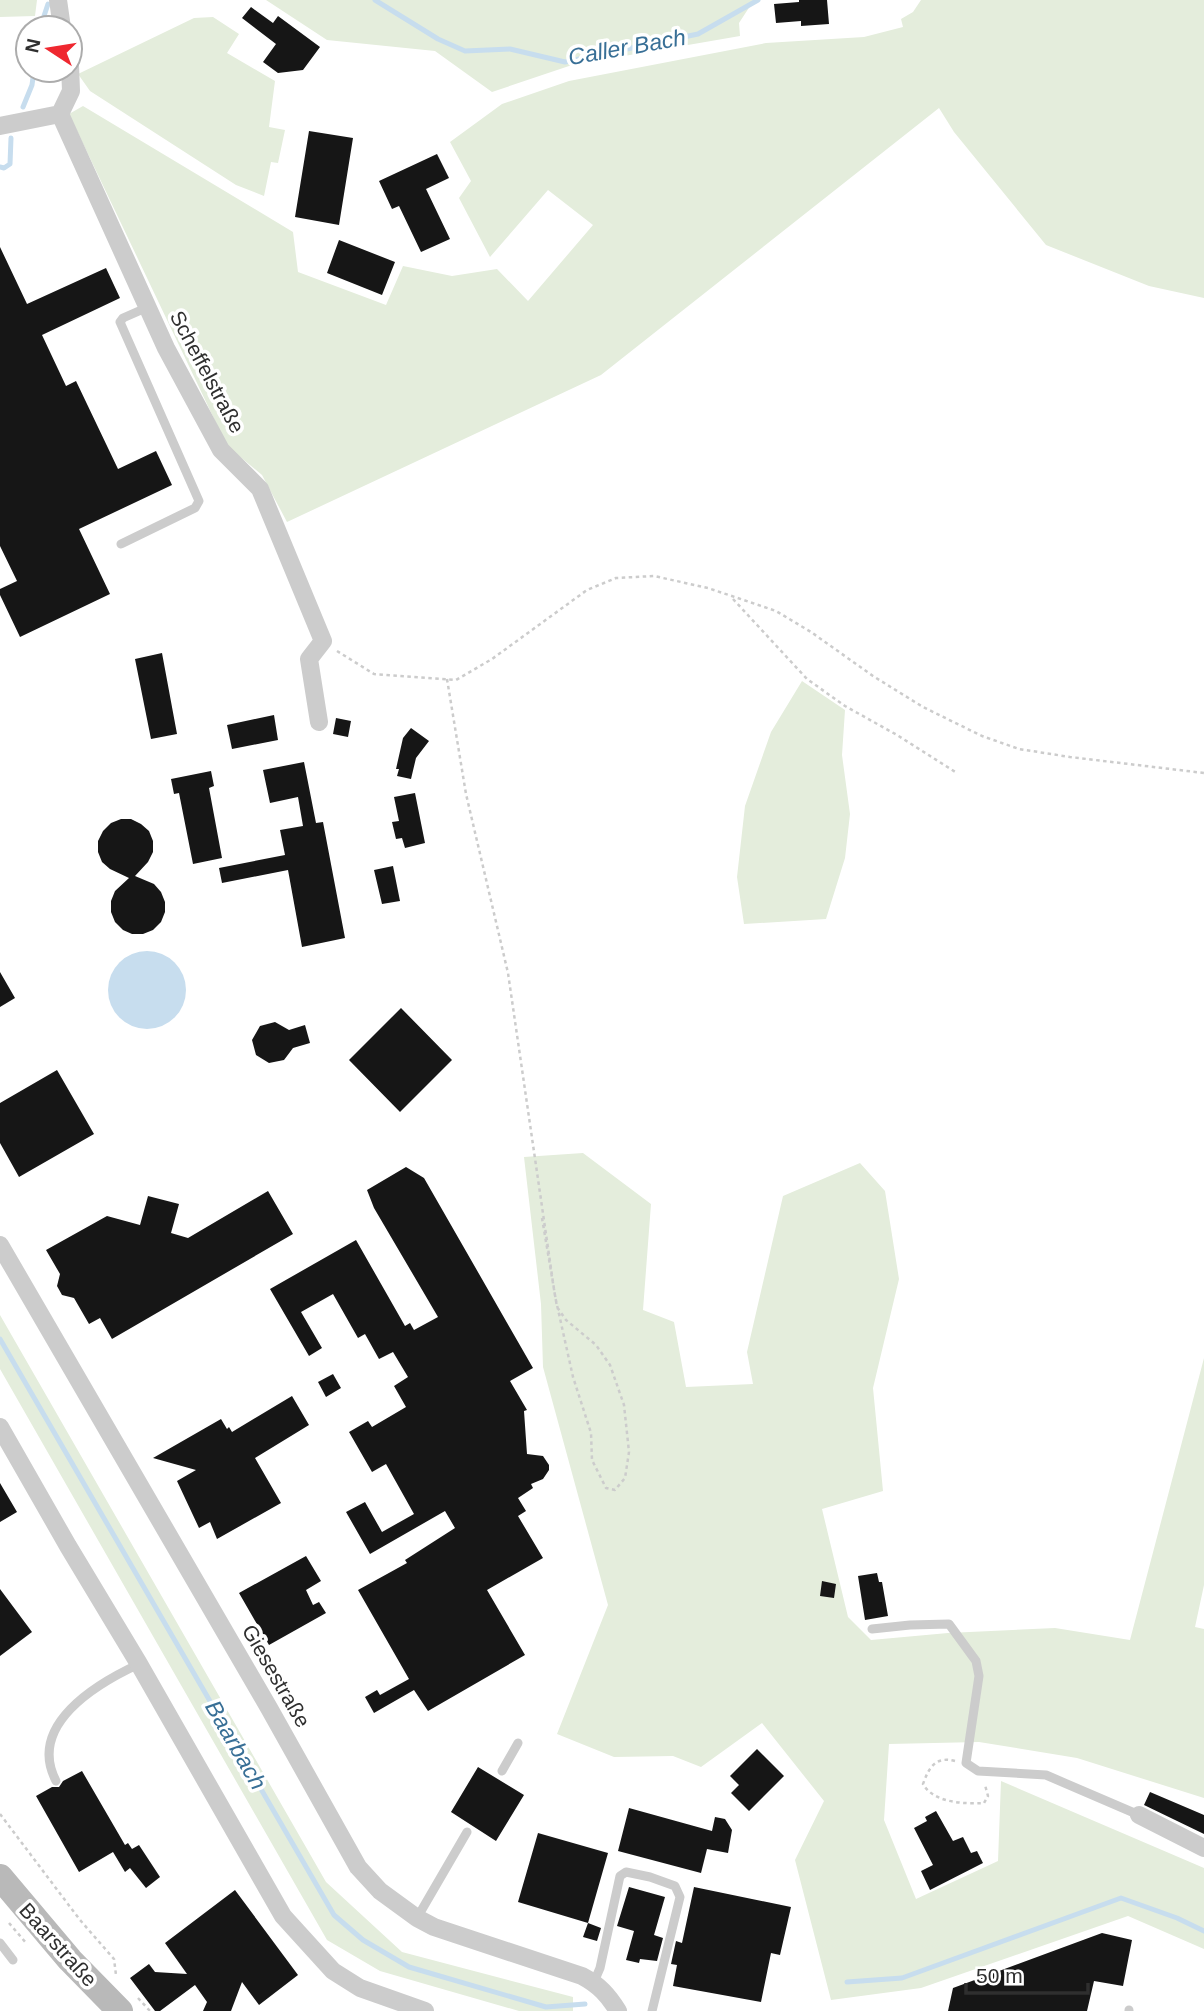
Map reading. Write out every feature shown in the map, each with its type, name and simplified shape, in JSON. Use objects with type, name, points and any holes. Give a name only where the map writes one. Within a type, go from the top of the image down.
[{"type":"main road","name":"Baarstraße","points":[[0,1877],[70,1961],[119,2006]]},
{"type":"street","points":[[0,126],[60,114],[71,91],[71,84]]},
{"type":"street","name":"Scheffelstraße","points":[[60,114],[166,348],[221,450],[260,489],[323,641]]},
{"type":"street","points":[[319,722],[309,659],[323,641]]},
{"type":"street","name":"Giesestraße","points":[[0,1245],[358,1867],[380,1891],[434,1927],[594,1982]]},
{"type":"street","points":[[0,1426],[283,1916],[333,1971],[360,1988],[425,2011]]},
{"type":"street","points":[[1139,1815],[1204,1848]]},
{"type":"street","points":[[594,1982],[608,1995],[618,2011]]},
{"type":"lane","points":[[121,544],[195,508],[199,501],[120,322],[123,318],[148,307]]},
{"type":"lane","points":[[872,1629],[949,1624],[976,1661],[979,1676],[966,1763],[978,1771],[1046,1775],[1139,1815]]},
{"type":"lane","points":[[56,1781],[49,1767],[49,1742],[61,1721],[92,1690],[139,1664]]},
{"type":"lane","points":[[502,1771],[518,1743]]},
{"type":"lane","points":[[417,1918],[467,1832]]},
{"type":"lane","points":[[594,1982],[600,1968],[620,1876],[626,1872],[675,1886],[680,1897],[652,2011]]},
{"type":"lane","points":[[0,1943],[13,1961]]},
{"type":"path","points":[[323,641],[374,674],[456,680],[492,659],[587,590],[617,578],[654,576],[708,588],[776,611],[923,707],[982,736],[1032,751],[1204,773]]},
{"type":"path","points":[[730,597],[807,679],[845,706],[957,773]]},
{"type":"path","points":[[447,679],[466,794],[508,973],[557,1307],[573,1377],[590,1433],[592,1460],[606,1488],[615,1490],[625,1478],[629,1452],[624,1405],[610,1365],[596,1345],[566,1320],[557,1307]]},
{"type":"path","points":[[966,1763],[949,1759],[931,1765],[923,1784],[939,1798],[968,1804],[984,1803],[988,1796],[978,1771]]},
{"type":"path","points":[[0,1814],[80,1920],[114,1959],[116,1975]]},
{"type":"path","points":[[119,2006],[150,2011]]},
{"type":"green space","points":[[0,0],[37,0],[35,14],[0,17]]},
{"type":"green space","points":[[266,0],[754,0],[739,23],[740,36],[572,65],[492,92],[435,51],[327,40]]},
{"type":"green space","points":[[921,0],[1204,0],[1204,298],[1149,286],[1046,245],[954,132],[939,108],[601,375],[287,522],[262,475],[227,446],[69,114],[83,106],[293,232],[298,272],[386,305],[403,266],[452,276],[497,269],[528,301],[593,225],[548,190],[490,257],[459,198],[471,181],[450,142],[502,104],[569,81],[766,43],[864,37],[903,27],[901,19],[913,12]]},
{"type":"green space","points":[[213,17],[239,34],[227,53],[275,81],[269,127],[285,130],[278,163],[271,162],[264,196],[236,185],[90,91],[84,82],[84,71],[194,18]]},
{"type":"green space","points":[[802,681],[845,710],[842,755],[850,814],[845,858],[826,919],[744,924],[737,877],[745,806],[771,732]]},
{"type":"green space","points":[[583,1153],[651,1204],[643,1310],[674,1322],[686,1387],[753,1384],[747,1352],[783,1196],[860,1163],[885,1191],[899,1279],[873,1388],[883,1491],[822,1509],[848,1617],[871,1640],[1055,1628],[1130,1640],[1204,1358],[1204,1585],[1195,1627],[1204,1629],[1204,1798],[1077,1758],[979,1742],[889,1744],[884,1820],[916,1899],[998,1861],[1001,1781],[1204,1868],[1204,1949],[1128,1916],[921,1988],[831,2000],[795,1860],[824,1801],[762,1723],[701,1767],[673,1756],[614,1757],[557,1734],[608,1605],[543,1367],[541,1304],[524,1157]]},
{"type":"green space","points":[[0,1315],[326,1882],[402,1952],[573,1997],[573,2011],[519,2011],[380,1971],[327,1940],[0,1369]]},
{"type":"water","points":[[147,951],[162,954],[179,968],[186,990],[183,1005],[169,1022],[147,1029],[132,1026],[115,1012],[108,990],[111,975],[125,958]]},
{"type":"building","points":[[799,0],[827,0],[829,24],[801,26],[801,21],[776,23],[774,4]]},
{"type":"building","points":[[251,7],[273,23],[278,16],[320,47],[303,70],[278,73],[263,62],[276,44],[242,18]]},
{"type":"building","points":[[309,131],[353,138],[339,225],[295,217]]},
{"type":"building","points":[[437,154],[449,178],[426,189],[450,239],[421,252],[399,206],[392,209],[379,181]]},
{"type":"building","points":[[339,240],[395,262],[382,295],[327,273]]},
{"type":"building","points":[[0,247],[27,304],[106,268],[120,298],[42,335],[66,386],[76,381],[118,469],[156,451],[172,485],[79,529],[110,594],[20,637],[0,595],[0,589],[17,581],[0,546]]},
{"type":"building","points":[[162,653],[177,734],[151,739],[135,659]]},
{"type":"building","points":[[274,715],[278,740],[232,749],[227,725]]},
{"type":"building","points":[[336,718],[351,721],[348,737],[333,734]]},
{"type":"building","points":[[411,728],[429,741],[416,758],[411,779],[397,776],[399,769],[396,769],[403,738]]},
{"type":"building","points":[[304,762],[316,823],[323,822],[345,938],[302,947],[288,870],[222,883],[219,868],[285,855],[280,830],[303,826],[298,797],[270,803],[263,770]]},
{"type":"building","points":[[211,771],[214,786],[209,788],[222,858],[193,864],[179,793],[174,794],[171,779]]},
{"type":"building","points":[[415,793],[425,843],[405,848],[402,838],[396,839],[392,822],[399,821],[394,797]]},
{"type":"building","points":[[131,819],[149,831],[153,852],[135,876],[154,884],[165,902],[161,922],[153,930],[143,934],[132,934],[115,922],[111,901],[115,891],[129,878],[110,869],[102,862],[98,852],[98,841],[103,831],[111,823]]},
{"type":"building","points":[[393,866],[400,901],[382,904],[374,870]]},
{"type":"building","points":[[0,972],[15,998],[0,1007]]},
{"type":"building","points":[[401,1008],[452,1060],[400,1112],[349,1060]]},
{"type":"building","points":[[275,1022],[289,1030],[305,1025],[310,1043],[293,1048],[284,1060],[269,1063],[256,1055],[252,1040],[260,1026]]},
{"type":"building","points":[[57,1070],[94,1134],[19,1177],[0,1143],[0,1103]]},
{"type":"building","points":[[406,1167],[424,1178],[533,1368],[510,1381],[527,1410],[524,1411],[527,1454],[543,1456],[549,1470],[543,1479],[531,1484],[533,1488],[518,1498],[526,1511],[518,1516],[543,1558],[487,1590],[525,1655],[428,1711],[414,1690],[374,1713],[365,1697],[377,1690],[380,1695],[409,1679],[358,1590],[407,1563],[405,1560],[455,1528],[445,1511],[370,1554],[346,1512],[365,1502],[382,1532],[414,1514],[386,1464],[372,1472],[349,1432],[368,1421],[372,1427],[406,1407],[394,1386],[408,1377],[393,1352],[379,1359],[365,1334],[358,1338],[333,1294],[301,1312],[322,1348],[309,1356],[270,1289],[356,1240],[405,1326],[410,1323],[414,1330],[438,1317],[374,1208],[367,1190]]},
{"type":"building","points":[[268,1191],[293,1234],[112,1339],[100,1318],[89,1324],[74,1298],[62,1295],[57,1286],[60,1274],[46,1250],[107,1216],[140,1225],[148,1196],[179,1204],[171,1233],[188,1238]]},
{"type":"building","points":[[333,1374],[341,1388],[326,1397],[318,1382]]},
{"type":"building","points":[[292,1396],[309,1425],[255,1458],[281,1503],[217,1539],[210,1522],[199,1528],[177,1481],[196,1470],[153,1458],[221,1419],[232,1432]]},
{"type":"building","points":[[0,1483],[17,1512],[0,1522]]},
{"type":"building","points":[[306,1556],[321,1581],[306,1590],[313,1605],[319,1602],[326,1613],[269,1645],[239,1593]]},
{"type":"building","points":[[877,1573],[879,1582],[882,1582],[888,1616],[865,1620],[858,1576]]},
{"type":"building","points":[[822,1581],[836,1584],[834,1598],[820,1596]]},
{"type":"building","points":[[0,1589],[32,1632],[0,1656]]},
{"type":"building","points":[[757,1749],[784,1776],[749,1811],[731,1793],[739,1785],[730,1776]]},
{"type":"building","points":[[478,1767],[524,1795],[496,1841],[451,1812]]},
{"type":"building","points":[[82,1771],[125,1845],[128,1843],[132,1849],[139,1845],[160,1877],[146,1888],[130,1868],[125,1872],[113,1852],[79,1872],[36,1796],[52,1787],[59,1787],[63,1781]]},
{"type":"building","points":[[1150,1792],[1204,1815],[1204,1834],[1144,1805]]},
{"type":"building","points":[[629,1808],[712,1831],[715,1817],[725,1819],[732,1830],[728,1853],[707,1849],[701,1873],[618,1851]]},
{"type":"building","points":[[936,1811],[953,1841],[963,1837],[971,1853],[977,1851],[983,1863],[930,1890],[921,1871],[933,1865],[914,1828],[927,1821],[925,1817]]},
{"type":"building","points":[[538,1833],[608,1853],[588,1923],[518,1902]]},
{"type":"building","points":[[629,1887],[665,1897],[654,1935],[663,1938],[657,1961],[640,1959],[639,1963],[626,1960],[634,1931],[617,1926]]},
{"type":"building","points":[[694,1887],[791,1907],[780,1955],[771,1953],[761,2002],[673,1986],[677,1965],[671,1964],[676,1941],[682,1943]]},
{"type":"building","points":[[235,1890],[298,1975],[259,2005],[242,1982],[231,2011],[203,2011],[207,2002],[195,1985],[160,2011],[155,2011],[130,1978],[149,1964],[155,1972],[187,1974],[165,1943]]},
{"type":"building","points":[[588,1923],[601,1928],[597,1941],[583,1937]]},
{"type":"building","points":[[1102,1933],[1132,1940],[1123,1986],[1094,1981],[1087,2011],[948,2011],[953,1988]]},
{"type":"waterway","name":"Caller Bach","points":[[375,0],[438,39],[465,51],[510,49],[565,62],[698,34],[758,0]]},
{"type":"waterway","name":"Caller Bach","points":[[45,14],[48,4]]},
{"type":"waterway","name":"Caller Bach","points":[[23,107],[32,84]]},
{"type":"waterway","name":"Caller Bach","points":[[0,167],[4,168],[10,164],[11,138]]},
{"type":"waterway","name":"Baarbach","points":[[0,1339],[334,1915],[363,1940],[409,1967],[546,2007],[585,2004]]},
{"type":"waterway","name":"Baarbach","points":[[847,1982],[902,1978],[1121,1898],[1177,1918],[1204,1931]]}]
